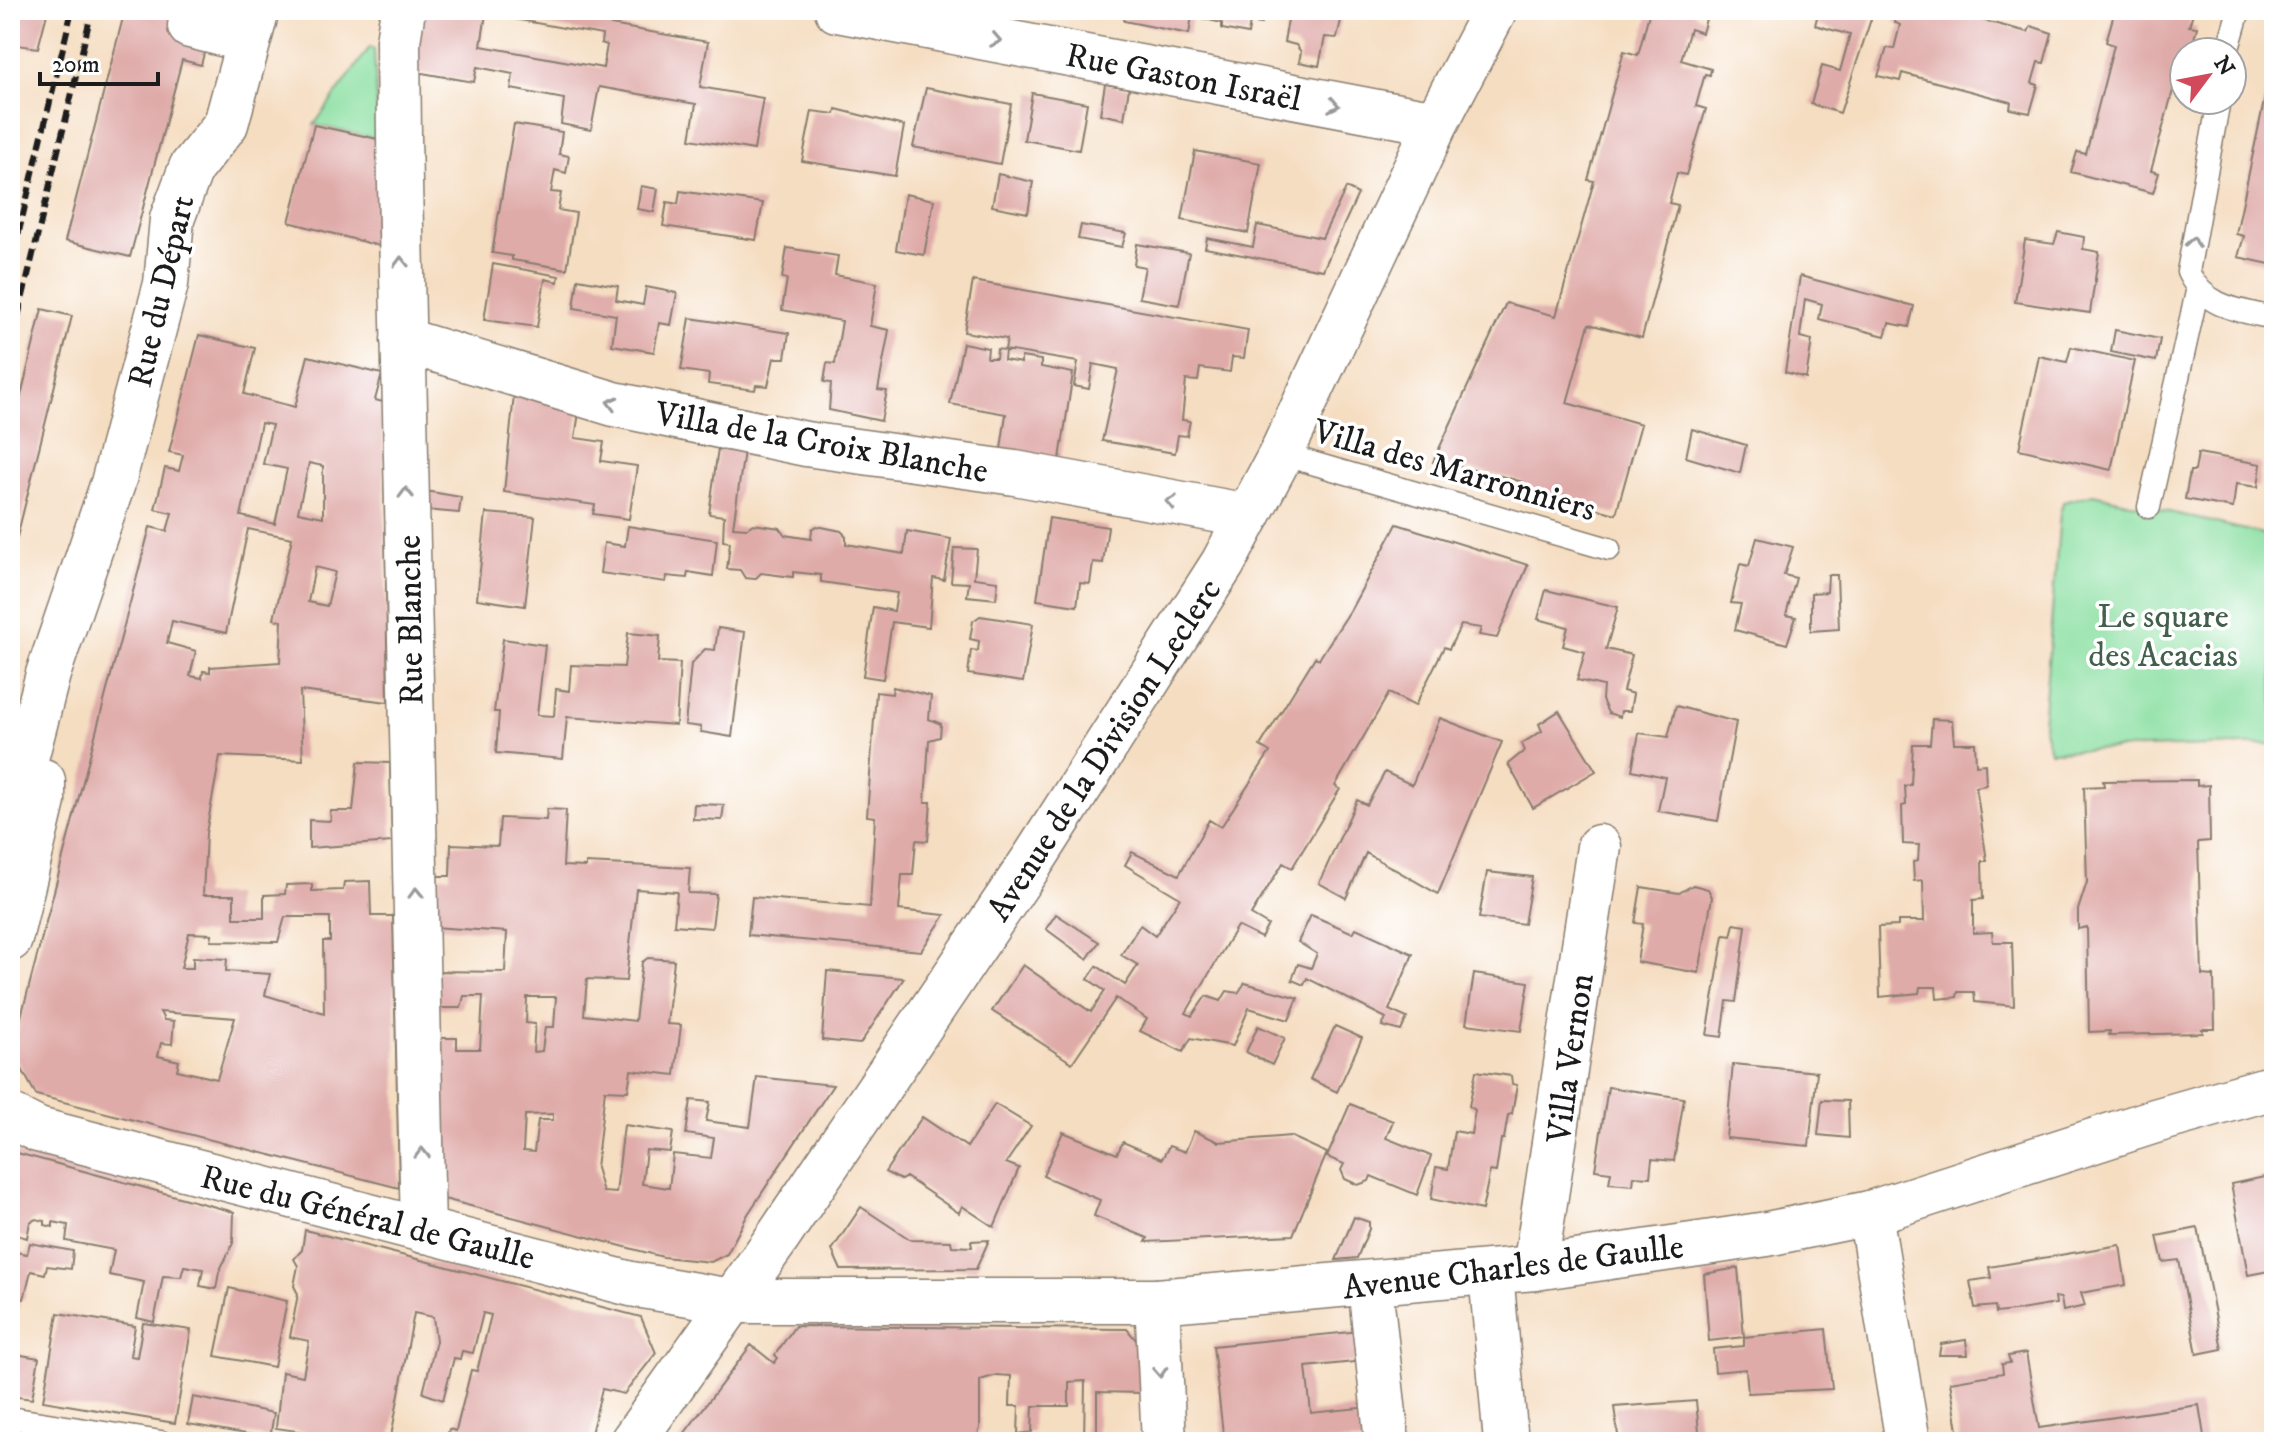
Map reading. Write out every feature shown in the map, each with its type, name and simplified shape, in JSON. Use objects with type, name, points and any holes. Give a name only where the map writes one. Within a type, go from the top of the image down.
[{"type":"street","points":[[169,258],[196,200],[256,113],[279,10]]},
{"type":"street","name":"Rue Blanche","points":[[403,10],[398,41],[423,1231]]},
{"type":"street","name":"Rue Gaston Israël","points":[[837,10],[882,14],[1436,123]]},
{"type":"street","name":"Avenue de la Division Leclerc","points":[[632,1442],[776,1240],[1035,857],[1223,563],[1281,454],[1436,123],[1495,10]]},
{"type":"street","points":[[190,26],[250,24]]},
{"type":"street","name":"Rue du Départ","points":[[10,820],[48,674],[113,483],[169,258],[172,219],[191,168],[226,124],[250,24]]},
{"type":"street","name":"Villa de la Croix Blanche","points":[[403,340],[614,404],[806,444],[1015,473],[1248,516]]},
{"type":"street","name":"Rue du Départ","points":[[10,939],[43,801],[43,748],[79,581]]},
{"type":"street","name":"Rue du Départ","points":[[10,862],[23,779]]},
{"type":"street","name":"Villa Vernon","points":[[1535,1268],[1599,847]]},
{"type":"street","name":"Avenue Charles de Gaulle","points":[[731,1301],[1157,1301],[1370,1285],[1535,1268],[1767,1234],[1870,1213],[2167,1117],[2274,1087]]},
{"type":"street","name":"Rue du Général de Gaulle","points":[[10,1116],[52,1134],[423,1231],[631,1284],[731,1301]]},
{"type":"street","points":[[1870,1213],[1908,1442]]},
{"type":"street","points":[[1491,1273],[1506,1442]]},
{"type":"street","points":[[1370,1285],[1387,1442]]},
{"type":"street","points":[[1157,1301],[1164,1442]]},
{"type":"lane","points":[[2232,36],[2239,10]]},
{"type":"lane","points":[[2149,507],[2197,292],[2188,272],[2216,116]]},
{"type":"lane","points":[[2197,292],[2226,307],[2274,318]]},
{"type":"lane","name":"Villa des Marronniers","points":[[1281,454],[1609,549]]},
{"type":"lane","points":[[10,1418],[161,1442]]},
{"type":"green space","points":[[370,47],[374,49],[378,139],[314,125]]},
{"type":"green space","name":"Le square des Acacias","points":[[2093,494],[2271,536],[2274,744],[2050,751],[2043,725],[2060,513],[2063,502]]},
{"type":"building","points":[[10,10],[48,10],[38,48],[10,44]]},
{"type":"building","points":[[125,10],[215,10],[201,65],[182,60],[130,257],[65,241]]},
{"type":"building","points":[[420,10],[614,10],[611,25],[708,42],[700,87],[763,98],[754,150],[690,139],[696,104],[599,87],[591,130],[561,124],[564,99],[511,89],[513,74],[477,67],[474,82],[416,72]],"holes":[[[486,14],[602,35],[601,43],[607,45],[603,68],[481,46]]]},
{"type":"building","points":[[1126,10],[1353,10],[1352,18],[1342,16],[1337,38],[1325,37],[1319,66],[1299,62],[1301,52],[1296,45],[1284,42],[1289,14],[1283,12],[1281,19],[1263,16],[1261,24],[1250,22],[1248,34],[1222,29],[1222,23],[1192,16],[1189,34],[1124,21]]},
{"type":"building","points":[[1650,10],[1695,10],[1694,14],[1706,19],[1702,33],[1690,29],[1681,60],[1711,69],[1710,75],[1705,74],[1696,106],[1706,109],[1686,175],[1677,173],[1669,203],[1678,205],[1642,338],[1589,324],[1567,403],[1641,424],[1616,514],[1521,488],[1523,482],[1433,462],[1506,303],[1556,316],[1594,181],[1588,180],[1624,51],[1638,55]]},
{"type":"building","points":[[1819,10],[1874,10],[1840,113],[1811,104],[1822,66],[1840,71],[1850,35],[1815,25]]},
{"type":"building","points":[[1897,10],[1942,10],[2028,32],[2031,26],[2052,33],[2044,63],[2038,62],[2032,83],[2038,85],[2030,113],[2010,109],[2011,102],[1902,73],[1900,81],[1878,76],[1887,48],[1894,49],[1900,25],[1894,22]]},
{"type":"building","points":[[2115,10],[2194,10],[2189,26],[2197,27],[2195,36],[2168,36],[2168,109],[2151,171],[2159,173],[2153,193],[2071,172],[2077,152],[2086,154],[2114,45],[2106,42]]},
{"type":"building","points":[[1105,84],[1129,88],[1124,119],[1100,114]]},
{"type":"building","points":[[926,88],[1011,104],[1000,164],[913,147]]},
{"type":"building","points":[[2266,92],[2274,94],[2274,265],[2238,257],[2244,236],[2236,234]]},
{"type":"building","points":[[1032,93],[1087,103],[1079,150],[1024,140]]},
{"type":"building","points":[[836,109],[904,126],[895,176],[802,161],[812,111],[835,114]]},
{"type":"building","points":[[514,124],[562,132],[559,154],[569,156],[566,173],[555,170],[551,192],[561,193],[558,210],[576,213],[567,269],[512,260],[512,256],[492,253]]},
{"type":"building","points":[[314,125],[378,139],[379,246],[289,222]]},
{"type":"building","points":[[1195,151],[1261,163],[1248,233],[1182,220]]},
{"type":"building","points":[[998,174],[1033,182],[1028,213],[992,206]]},
{"type":"building","points":[[641,186],[658,189],[654,212],[637,209]]},
{"type":"building","points":[[1346,188],[1358,194],[1323,270],[1205,248],[1207,238],[1253,247],[1257,225],[1322,238]]},
{"type":"building","points":[[680,191],[763,203],[756,240],[663,226],[667,202],[678,204]]},
{"type":"building","points":[[905,194],[934,200],[924,255],[896,250]]},
{"type":"building","points":[[1081,225],[1126,233],[1122,247],[1078,239]]},
{"type":"building","points":[[2058,232],[2084,237],[2083,249],[2099,252],[2090,313],[2015,302],[2025,240],[2054,244]]},
{"type":"building","points":[[1137,244],[1189,253],[1179,305],[1139,298],[1145,267],[1134,265]]},
{"type":"building","points":[[787,248],[838,256],[835,275],[877,283],[870,326],[889,330],[878,390],[887,391],[881,421],[829,410],[831,383],[824,382],[827,363],[835,364],[842,321],[782,310],[787,279],[782,278]]},
{"type":"building","points":[[493,264],[559,276],[558,282],[545,279],[537,327],[484,320]]},
{"type":"building","points":[[1800,276],[1914,306],[1909,327],[1889,323],[1885,336],[1819,319],[1822,304],[1805,299],[1800,337],[1812,340],[1806,378],[1785,372]]},
{"type":"building","points":[[578,279],[618,286],[616,300],[643,305],[646,287],[677,293],[671,325],[659,323],[654,352],[612,345],[616,315],[574,308]]},
{"type":"building","points":[[973,281],[1248,330],[1244,358],[1232,357],[1230,372],[1200,368],[1198,381],[1186,380],[1182,420],[1190,421],[1187,436],[1178,435],[1175,453],[1102,441],[1118,369],[1093,364],[1089,389],[1074,386],[1078,362],[1005,350],[1007,339],[964,332]]},
{"type":"building","points":[[42,309],[72,316],[17,537],[10,535],[10,441]]},
{"type":"building","points":[[690,318],[789,333],[785,358],[774,358],[768,386],[756,385],[755,390],[708,384],[709,374],[681,370]]},
{"type":"building","points":[[2115,330],[2160,339],[2156,361],[2111,352]]},
{"type":"building","points":[[199,335],[255,348],[244,394],[295,407],[308,356],[382,374],[375,400],[383,402],[388,702],[300,691],[303,760],[220,756],[206,833],[203,895],[234,895],[234,918],[264,918],[264,895],[285,894],[286,885],[312,884],[312,891],[343,890],[344,882],[370,881],[371,916],[393,916],[399,1188],[36,1095],[12,1051],[150,527],[167,531],[172,513],[155,509],[165,468],[179,471],[183,455],[169,452]],"holes":[[[261,423],[272,425],[263,464],[287,469],[275,524],[241,516]],[[309,463],[323,466],[323,517],[298,512]],[[248,529],[292,538],[274,619],[282,621],[280,662],[210,667],[210,672],[203,671],[202,678],[190,676],[196,651],[167,643],[172,621],[226,633]],[[315,567],[335,572],[327,606],[308,602]],[[285,917],[330,917],[330,941],[323,941],[324,1013],[265,995],[270,974],[226,971],[227,959],[193,957],[193,968],[181,968],[189,933],[212,934],[211,941],[278,942]],[[160,1012],[235,1018],[217,1079],[177,1070],[179,1061],[158,1056],[161,1043],[172,1044],[174,1021],[164,1020]]]},
{"type":"building","points":[[963,343],[988,348],[987,358],[996,358],[997,349],[1005,350],[1004,360],[1021,363],[1021,357],[1041,360],[1041,367],[1073,373],[1058,472],[999,463],[1006,414],[950,404]]},
{"type":"building","points":[[2071,347],[2135,361],[2111,470],[2019,449],[2039,356],[2067,362]]},
{"type":"building","points":[[515,385],[580,406],[575,438],[604,442],[601,461],[637,466],[629,519],[593,514],[595,505],[504,492]]},
{"type":"building","points":[[1692,429],[1746,445],[1740,473],[1686,457]]},
{"type":"building","points":[[718,448],[744,451],[733,527],[747,528],[753,524],[780,528],[785,535],[811,539],[812,529],[817,526],[841,531],[846,536],[846,544],[904,554],[907,531],[951,539],[944,580],[933,578],[929,627],[892,622],[883,679],[863,676],[873,607],[894,611],[897,593],[821,582],[821,575],[793,572],[793,577],[761,573],[755,579],[745,578],[740,570],[727,569],[730,542],[723,541],[724,516],[709,514]]},
{"type":"building","points":[[2198,453],[2261,464],[2258,487],[2236,484],[2233,508],[2185,499],[2190,471],[2195,471]]},
{"type":"building","points":[[425,491],[461,497],[459,513],[425,510]]},
{"type":"building","points":[[486,513],[535,517],[525,606],[477,599]]},
{"type":"building","points":[[1049,518],[1108,527],[1103,563],[1093,562],[1090,584],[1080,583],[1077,606],[1037,600]]},
{"type":"building","points":[[1397,524],[1528,565],[1497,638],[1479,635],[1481,628],[1461,625],[1449,649],[1444,647],[1415,706],[1389,693],[1335,786],[1340,789],[1292,868],[1283,863],[1251,915],[1268,925],[1261,938],[1237,926],[1186,1013],[1192,1016],[1206,996],[1221,1001],[1227,991],[1238,993],[1245,983],[1298,998],[1289,1020],[1249,1008],[1233,1046],[1191,1038],[1183,1052],[1140,1031],[1147,1019],[1116,998],[1072,1063],[992,1011],[1023,965],[1091,1012],[1105,991],[1088,979],[1097,966],[1125,985],[1138,965],[1121,955],[1140,925],[1155,936],[1180,898],[1125,865],[1132,852],[1179,875],[1209,820],[1221,827],[1270,752],[1260,746],[1315,657],[1319,659],[1350,611]]},
{"type":"building","points":[[628,526],[717,540],[713,576],[688,572],[687,578],[667,576],[666,582],[600,573],[604,543],[625,546]]},
{"type":"building","points":[[1757,538],[1793,547],[1784,575],[1796,578],[1786,615],[1796,617],[1787,644],[1735,630],[1741,604],[1731,603],[1740,564],[1749,566]]},
{"type":"building","points":[[954,548],[977,549],[974,578],[998,581],[996,599],[967,596],[969,583],[951,582]]},
{"type":"building","points":[[1828,575],[1837,575],[1839,629],[1811,631],[1811,593],[1827,592]]},
{"type":"building","points":[[1546,590],[1618,607],[1606,649],[1632,655],[1623,691],[1633,694],[1630,711],[1621,711],[1620,717],[1608,713],[1602,700],[1603,686],[1577,680],[1585,652],[1563,646],[1568,627],[1538,619]]},
{"type":"building","points":[[980,616],[1033,624],[1023,682],[968,674],[971,650],[978,651],[979,641],[970,639],[973,621]]},
{"type":"building","points":[[718,628],[745,632],[732,737],[701,732],[701,727],[685,725],[691,664],[705,649],[715,650]]},
{"type":"building","points":[[628,633],[660,636],[658,662],[680,663],[676,725],[567,717],[563,759],[496,753],[499,712],[494,712],[503,639],[545,645],[537,715],[554,716],[556,689],[569,691],[571,665],[624,667]]},
{"type":"building","points":[[893,687],[931,696],[929,719],[941,724],[940,737],[929,740],[925,802],[931,802],[928,841],[916,840],[913,875],[902,875],[899,910],[945,915],[921,951],[748,935],[752,897],[870,907],[875,817],[867,816],[876,692],[892,694]]},
{"type":"building","points":[[1676,706],[1736,722],[1718,821],[1658,811],[1665,777],[1632,770],[1639,733],[1668,737]]},
{"type":"building","points":[[1559,711],[1596,771],[1533,808],[1508,764],[1524,751],[1521,744],[1542,731],[1539,724]]},
{"type":"building","points":[[1440,718],[1502,742],[1438,894],[1366,853],[1346,898],[1319,883],[1357,800],[1367,805],[1385,772],[1412,785]]},
{"type":"building","points":[[1932,719],[1952,720],[1954,743],[1975,743],[1976,765],[1985,764],[1986,785],[1976,787],[1987,861],[1982,861],[1983,899],[1973,900],[1973,933],[1992,932],[1993,942],[2012,942],[2014,1006],[1975,1002],[1974,992],[1958,992],[1957,997],[1937,999],[1936,987],[1920,987],[1919,993],[1880,997],[1878,927],[1898,926],[1898,921],[1924,921],[1923,880],[1914,881],[1913,862],[1918,861],[1919,845],[1903,844],[1902,806],[1906,805],[1905,786],[1911,785],[1913,744],[1930,744]]},
{"type":"building","points":[[358,762],[390,763],[392,842],[309,848],[309,820],[331,821],[330,811],[353,811]]},
{"type":"building","points":[[2197,780],[2197,786],[2209,785],[2210,841],[2198,842],[2202,975],[2214,976],[2215,1029],[2202,1029],[2203,1033],[2109,1035],[2110,1031],[2089,1032],[2087,927],[2078,929],[2078,910],[2087,882],[2084,787],[2104,786],[2103,781]]},
{"type":"building","points":[[694,804],[724,805],[722,820],[693,819]]},
{"type":"building","points":[[547,809],[566,810],[563,866],[586,867],[586,863],[690,868],[688,893],[716,894],[712,928],[674,925],[677,892],[636,889],[626,981],[587,979],[584,1015],[635,1021],[642,962],[648,958],[674,960],[667,1024],[681,1025],[675,1075],[631,1070],[628,1091],[605,1090],[596,1168],[603,1192],[616,1193],[624,1125],[673,1132],[670,1152],[646,1150],[642,1184],[669,1188],[673,1154],[711,1158],[714,1138],[686,1134],[691,1100],[710,1102],[706,1121],[750,1127],[757,1077],[833,1085],[748,1214],[727,1254],[711,1262],[663,1257],[444,1199],[435,1038],[457,1038],[457,1049],[480,1049],[483,996],[464,996],[461,1008],[435,1008],[434,971],[505,972],[507,932],[433,927],[433,876],[450,876],[451,844],[498,846],[500,818],[546,820]],"holes":[[[527,997],[556,997],[554,1027],[545,1027],[542,1051],[533,1052],[535,1024],[526,1023]],[[553,1114],[553,1120],[538,1120],[534,1152],[523,1151],[525,1115]]]},
{"type":"building","points":[[1487,872],[1532,877],[1524,924],[1479,918]]},
{"type":"building","points":[[1693,885],[1708,889],[1712,897],[1699,973],[1637,962],[1643,924],[1635,923],[1641,887],[1679,893]]},
{"type":"building","points":[[1056,914],[1099,942],[1087,959],[1046,929]]},
{"type":"building","points":[[1311,915],[1353,933],[1356,928],[1413,954],[1389,1010],[1407,1018],[1401,1031],[1382,1026],[1386,1018],[1307,978],[1304,985],[1292,980],[1298,964],[1311,968],[1317,954],[1298,942]]},
{"type":"building","points":[[1734,924],[1746,926],[1736,1002],[1727,1001],[1722,1037],[1707,1035],[1724,935],[1731,936]]},
{"type":"building","points":[[827,971],[904,978],[860,1044],[822,1040]]},
{"type":"building","points":[[1474,974],[1529,982],[1521,1031],[1466,1024]]},
{"type":"building","points":[[1258,1026],[1285,1038],[1272,1065],[1246,1052]]},
{"type":"building","points":[[1335,1026],[1362,1038],[1337,1092],[1310,1079]]},
{"type":"building","points":[[1733,1064],[1817,1072],[1809,1146],[1726,1138]]},
{"type":"building","points":[[1476,1071],[1511,1076],[1512,1084],[1517,1085],[1512,1114],[1508,1115],[1504,1139],[1501,1139],[1496,1172],[1490,1171],[1482,1210],[1431,1199],[1436,1167],[1448,1169],[1454,1131],[1471,1134],[1475,1110],[1469,1106]]},
{"type":"building","points":[[1608,1087],[1684,1098],[1674,1161],[1652,1159],[1650,1177],[1634,1176],[1633,1185],[1609,1183],[1611,1172],[1595,1170]]},
{"type":"building","points":[[1822,1100],[1848,1101],[1849,1138],[1818,1135]]},
{"type":"building","points":[[995,1104],[1031,1126],[1006,1163],[1019,1168],[994,1227],[962,1206],[959,1213],[906,1177],[901,1180],[885,1172],[922,1117],[967,1147]]},
{"type":"building","points":[[1350,1104],[1393,1121],[1386,1138],[1431,1156],[1417,1195],[1371,1176],[1369,1181],[1358,1185],[1345,1179],[1341,1170],[1344,1164],[1327,1157]]},
{"type":"building","points":[[1194,1131],[1219,1142],[1290,1136],[1327,1153],[1293,1235],[1146,1242],[1148,1238],[1094,1216],[1100,1200],[1043,1176],[1063,1132],[1117,1154],[1123,1142],[1162,1159],[1169,1146],[1185,1152]]},
{"type":"building","points":[[10,1151],[234,1212],[233,1243],[219,1272],[216,1289],[200,1286],[203,1269],[184,1266],[181,1277],[163,1276],[154,1322],[137,1318],[144,1282],[109,1275],[114,1250],[66,1241],[68,1225],[53,1222],[53,1227],[36,1219],[30,1222],[27,1238],[10,1233]]},
{"type":"building","points":[[2274,1175],[2274,1270],[2248,1275],[2231,1184]]},
{"type":"building","points":[[861,1207],[911,1240],[951,1241],[952,1246],[972,1247],[971,1241],[989,1240],[976,1269],[841,1270],[832,1250]]},
{"type":"building","points":[[1354,1217],[1369,1222],[1357,1258],[1336,1260]]},
{"type":"building","points":[[2198,1228],[2222,1349],[2197,1354],[2179,1260],[2163,1262],[2157,1236]]},
{"type":"building","points":[[305,1230],[641,1317],[656,1353],[624,1394],[602,1389],[589,1442],[446,1442],[449,1429],[456,1431],[471,1370],[477,1371],[491,1315],[483,1313],[473,1353],[462,1351],[460,1359],[454,1358],[443,1400],[423,1393],[436,1341],[433,1317],[414,1313],[390,1442],[302,1442],[304,1432],[276,1428],[282,1372],[303,1376],[309,1341],[290,1337],[298,1294],[294,1286],[298,1266],[294,1259],[302,1250]]},
{"type":"building","points":[[30,1243],[73,1251],[71,1269],[47,1266],[45,1274],[31,1271],[24,1299],[20,1299],[10,1349],[10,1251],[27,1254]]},
{"type":"building","points":[[2120,1245],[2126,1285],[2081,1293],[2085,1306],[2063,1311],[2061,1298],[2055,1297],[2056,1304],[2014,1311],[1996,1313],[1995,1306],[1975,1308],[1970,1281],[1991,1278],[1989,1267]]},
{"type":"building","points":[[1738,1268],[1744,1337],[1709,1341],[1704,1274]]},
{"type":"building","points":[[229,1288],[287,1301],[274,1367],[215,1356]]},
{"type":"building","points":[[58,1313],[135,1326],[130,1356],[137,1357],[143,1323],[191,1330],[175,1423],[43,1401]]},
{"type":"building","points":[[795,1326],[1127,1329],[1141,1346],[1142,1393],[1097,1392],[1097,1442],[1084,1442],[1085,1381],[1069,1382],[1069,1406],[1033,1406],[1032,1432],[1018,1434],[1019,1406],[1010,1406],[1011,1376],[997,1375],[980,1380],[980,1428],[975,1442],[678,1442],[751,1345],[774,1363],[778,1358],[775,1355]]},
{"type":"building","points":[[1826,1329],[1832,1389],[1748,1393],[1746,1369],[1715,1372],[1713,1349],[1744,1346],[1744,1337]]},
{"type":"building","points":[[1360,1331],[1364,1361],[1306,1367],[1311,1413],[1369,1407],[1373,1442],[1224,1442],[1213,1346]]},
{"type":"building","points":[[1966,1340],[1968,1355],[1939,1355],[1941,1344]]},
{"type":"building","points":[[10,1353],[39,1358],[32,1399],[10,1396]]},
{"type":"building","points":[[2026,1353],[2039,1428],[2199,1405],[2205,1442],[1960,1442],[1950,1382],[2003,1373],[2002,1364],[2010,1363],[2008,1356]]},
{"type":"building","points":[[193,1397],[274,1413],[270,1438],[188,1424]]},
{"type":"building","points":[[1696,1401],[1700,1442],[1619,1442],[1614,1407]]},
{"type":"railway","points":[[10,269],[72,10]]},
{"type":"railway","points":[[10,350],[92,10]]}]
